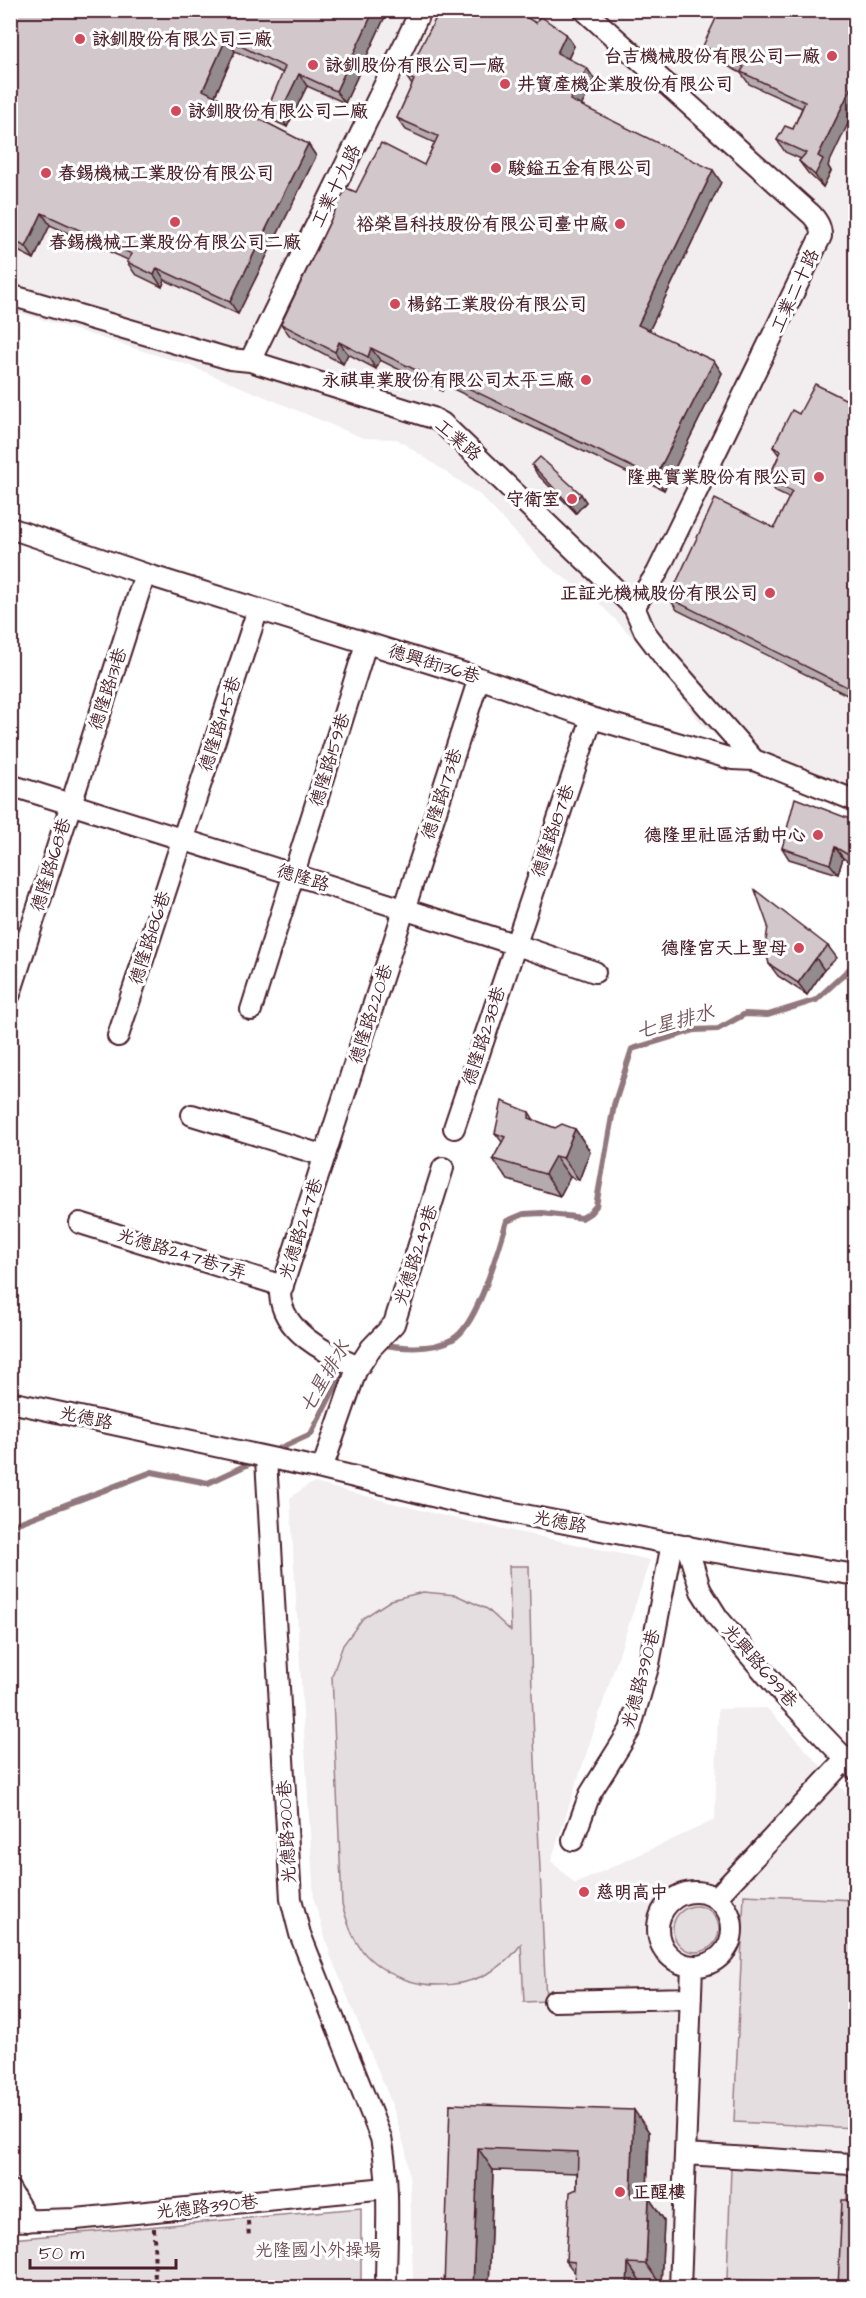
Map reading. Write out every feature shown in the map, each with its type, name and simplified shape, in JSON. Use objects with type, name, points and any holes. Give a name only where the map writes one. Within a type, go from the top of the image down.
[{"type":"street","name":"工業十九路","points":[[250,361],[421,10]]},
{"type":"street","name":"工業二十路","points":[[584,10],[812,215],[821,231],[821,236],[791,302],[657,573],[634,607]]},
{"type":"street","name":"工業路","points":[[10,295],[230,358],[250,361],[433,418],[442,423],[634,607],[645,632],[664,657],[754,760]]},
{"type":"street","name":"德興街136巷","points":[[10,528],[145,574],[479,678],[592,718],[732,759],[754,760],[855,801]]},
{"type":"street","name":"德隆路131巷","points":[[70,805],[145,574]]},
{"type":"street","name":"德隆路145巷","points":[[183,840],[258,609]]},
{"type":"street","name":"德隆路159巷","points":[[251,1010],[366,644]]},
{"type":"street","name":"德隆路173巷","points":[[405,910],[479,678]]},
{"type":"street","name":"德隆路187巷","points":[[514,944],[592,718]]},
{"type":"street","name":"德隆路","points":[[10,784],[70,805],[514,944],[595,972]]},
{"type":"street","name":"德隆路168巷","points":[[10,994],[70,805]]},
{"type":"street","name":"德隆路186巷","points":[[118,1036],[183,840]]},
{"type":"street","name":"德隆路220巷","points":[[337,1117],[405,910]]},
{"type":"street","name":"德隆路238巷","points":[[454,1128],[514,944]]},
{"type":"street","points":[[192,1115],[325,1156]]},
{"type":"street","name":"光德路247巷","points":[[337,1117],[283,1286],[281,1302],[298,1333],[346,1362]]},
{"type":"street","name":"光德路249巷","points":[[346,1362],[377,1343],[394,1324],[443,1168]]},
{"type":"street","name":"光德路247巷7弄","points":[[80,1223],[283,1286]]},
{"type":"street","points":[[322,1469],[346,1362]]},
{"type":"street","name":"光德路","points":[[10,1402],[232,1449],[266,1459],[322,1469],[457,1502],[680,1545],[855,1575]]},
{"type":"street","name":"光德路300巷","points":[[266,1459],[291,1899],[300,1934],[376,2122],[385,2157],[386,2288]]},
{"type":"street","name":"光德路390巷","points":[[573,1840],[590,1794],[630,1730],[680,1545]]},
{"type":"street","name":"光興路699巷","points":[[680,1545],[701,1591],[718,1618],[780,1691],[850,1765]]},
{"type":"street","points":[[716,1898],[850,1765]]},
{"type":"street","points":[[704,1893],[716,1898],[725,1907],[732,1931],[729,1943],[715,1961],[692,1966],[680,1963],[663,1947],[659,1936],[659,1923],[670,1902],[680,1896],[704,1893]]},
{"type":"street","points":[[680,2288],[692,1966]]},
{"type":"street","points":[[554,2001],[691,1998]]},
{"type":"street","points":[[685,2154],[850,2164]]},
{"type":"street","name":"光德路390巷","points":[[10,2190],[19,2221],[48,2222],[386,2188]]},
{"type":"path","points":[[248,2211],[249,2238]]},
{"type":"path","points":[[154,2221],[154,2288]]},
{"type":"shaded area","points":[[11,11],[855,11],[855,819],[808,781],[726,744],[700,723],[669,680],[649,658],[650,655],[599,603],[544,563],[480,495],[397,439],[363,438],[188,365],[21,313],[11,316]]},
{"type":"shaded area","name":"慈明高中","points":[[315,1483],[448,1517],[650,1560],[551,1861],[575,1884],[715,1820],[718,1709],[767,1708],[855,1803],[855,2287],[413,2287],[410,2183],[406,2152],[392,2104],[331,1957],[314,1900],[290,1498],[308,1485]]},
{"type":"green space","points":[[509,1566],[529,1566],[532,1694],[546,2001],[524,2002],[521,1944],[507,1960],[490,1973],[470,1981],[450,1985],[429,1985],[388,1972],[371,1960],[360,1948],[349,1927],[342,1904],[332,1676],[343,1645],[363,1618],[391,1600],[423,1592],[456,1595],[487,1609],[511,1631]]},
{"type":"green space","points":[[744,1895],[855,1900],[855,2128],[734,2122]]},
{"type":"green space","points":[[696,1906],[712,1913],[719,1929],[712,1945],[696,1952],[680,1945],[673,1929],[680,1913]]},
{"type":"green space","points":[[731,2168],[848,2173],[843,2284],[727,2279]]},
{"type":"green space","name":"光隆國小外操場","points":[[361,2208],[361,2287],[11,2287],[11,2239]]},
{"type":"building","points":[[10,10],[374,10],[336,91],[299,74],[279,115],[267,110],[285,67],[226,39],[203,90],[308,144],[230,302],[157,268],[154,275],[127,262],[132,254],[42,213],[26,247],[10,239]]},
{"type":"building","points":[[440,10],[514,10],[536,23],[540,16],[566,34],[557,53],[587,68],[570,100],[713,170],[638,325],[714,361],[655,478],[437,373],[434,379],[371,348],[368,357],[339,342],[335,352],[281,324],[346,188],[356,192],[381,143],[424,165],[438,136],[397,118],[414,80],[406,76]]},
{"type":"building","points":[[720,10],[855,10],[855,80],[818,156],[823,159],[815,175],[799,161],[806,153],[777,140],[785,126],[793,129],[805,102],[741,72],[744,67],[703,46]]},
{"type":"building","points":[[815,384],[855,404],[855,562],[853,566],[855,567],[855,691],[669,598],[715,499],[774,528],[792,491],[768,480],[781,451],[773,447],[792,410],[799,414]]},
{"type":"building","points":[[540,457],[581,494],[570,505],[532,465]]},
{"type":"building","points":[[795,798],[855,821],[855,859],[835,847],[830,864],[782,848]]},
{"type":"building","name":"德隆宮天上聖母","points":[[755,890],[828,946],[798,983],[769,964],[765,948],[768,926]]},
{"type":"building","points":[[502,1101],[529,1112],[529,1118],[555,1128],[562,1124],[575,1129],[563,1158],[555,1156],[545,1174],[493,1159],[505,1137],[495,1133]]},
{"type":"building","name":"正醒樓","points":[[450,2104],[634,2110],[631,2197],[649,2198],[646,2264],[628,2263],[627,2288],[574,2288],[575,2262],[566,2261],[570,2192],[577,2189],[578,2152],[478,2148],[473,2288],[444,2288]]},
{"type":"building","points":[[842,2200],[855,2200],[855,2288],[838,2288]]},
{"type":"waterway","name":"七星排水","points":[[379,1344],[426,1347],[445,1343],[462,1331],[479,1303],[507,1221],[524,1214],[542,1213],[582,1218],[590,1213],[596,1206],[614,1105],[632,1049],[695,1030],[718,1029],[745,1014],[768,1015],[816,1000],[856,963]]},
{"type":"waterway","name":"七星排水","points":[[272,1452],[311,1434],[333,1391],[350,1365]]},
{"type":"waterway","name":"七星排水","points":[[10,1526],[152,1472],[208,1483],[255,1461]]},
{"type":"place","name":"詠釧股份有限公司三廠","points":[[80,39]]},
{"type":"place","name":"台吉機械股份有限公司一廠","points":[[832,56]]},
{"type":"place","name":"詠釧股份有限公司一廠","points":[[313,65]]},
{"type":"place","name":"井寶產機企業股份有限公司","points":[[505,84]]},
{"type":"place","name":"詠釧股份有限公司二廠","points":[[176,111]]},
{"type":"place","name":"駿鎰五金有限公司","points":[[496,168]]},
{"type":"place","name":"春錫機械工業股份有限公司","points":[[46,173]]},
{"type":"place","name":"春錫機械工業股份有限公司二廠","points":[[175,222]]},
{"type":"place","name":"裕榮昌科技股份有限公司臺中廠","points":[[620,224]]},
{"type":"place","name":"楊銘工業股份有限公司","points":[[395,304]]},
{"type":"place","name":"永祺車業股份有限公司太平三廠","points":[[586,380]]},
{"type":"place","name":"隆典實業股份有限公司","points":[[819,477]]},
{"type":"place","name":"守衛室","points":[[572,499]]},
{"type":"place","name":"正証光機械股份有限公司","points":[[770,593]]},
{"type":"place","name":"德隆里社區活動中心","points":[[818,835]]},
{"type":"place","name":"德隆宮天上聖母","points":[[799,948]]},
{"type":"place","name":"慈明高中","points":[[584,1892]]},
{"type":"place","name":"正醒樓","points":[[620,2192]]}]
